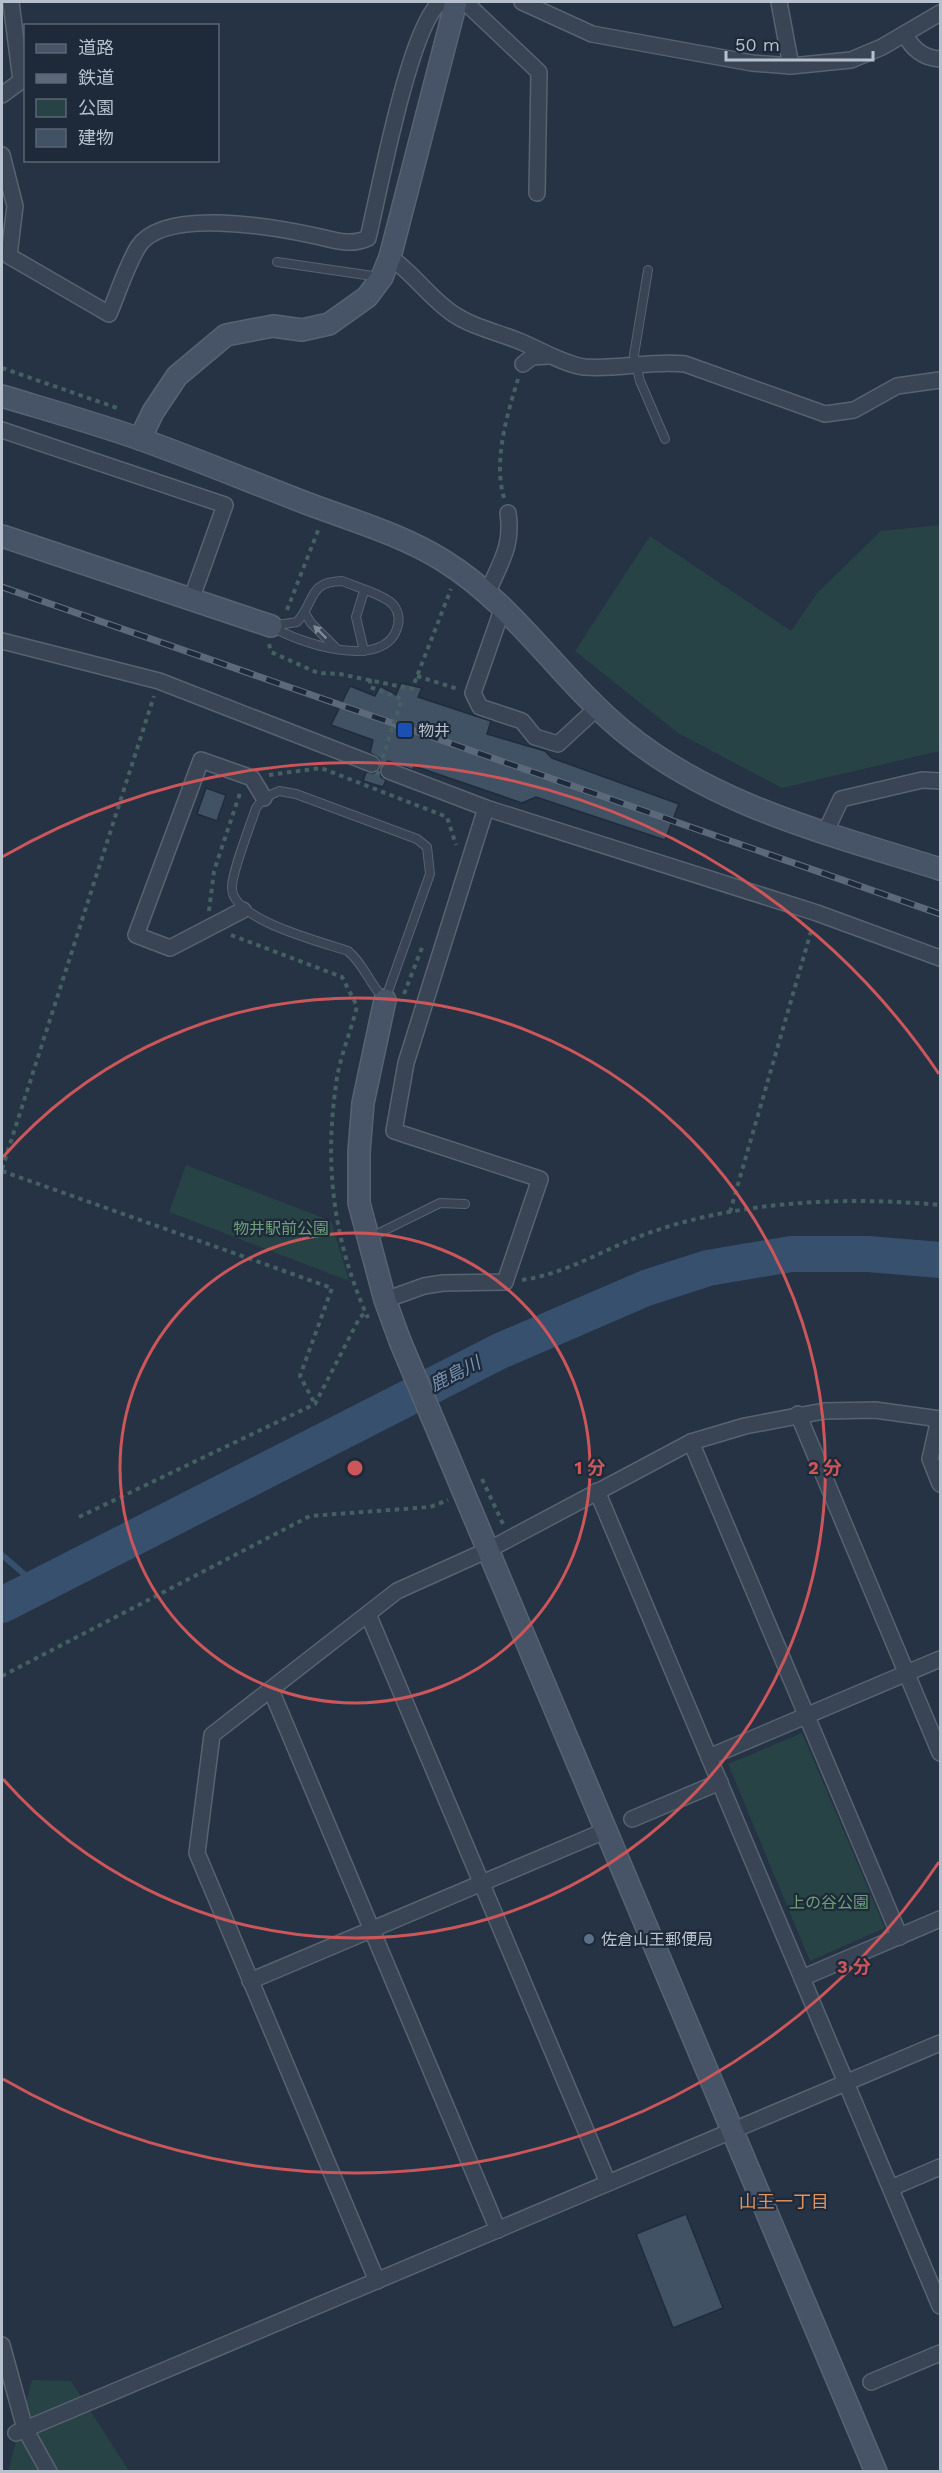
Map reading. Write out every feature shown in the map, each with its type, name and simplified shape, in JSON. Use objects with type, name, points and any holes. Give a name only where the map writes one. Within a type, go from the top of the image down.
[{"type":"street","points":[[2,95],[21,81],[11,2]]},
{"type":"street","points":[[2,155],[15,206],[9,256],[109,315],[139,245],[159,232],[190,224],[221,222],[269,226],[355,244],[368,238],[413,50],[432,8],[441,2]]},
{"type":"street","points":[[140,439],[153,412],[177,376],[226,335],[273,326],[302,330],[329,324],[367,297],[382,277],[390,257],[456,2]]},
{"type":"street","points":[[465,2],[539,72],[537,193]]},
{"type":"street","points":[[522,2],[592,34],[752,63],[791,66],[850,60],[904,34],[940,13]]},
{"type":"street","points":[[779,2],[791,66]]},
{"type":"street","points":[[904,34],[912,46],[928,58],[940,59]]},
{"type":"street","points":[[390,257],[406,267],[451,312],[487,331],[581,366],[636,366],[660,361],[685,364],[825,414],[854,410],[897,386],[940,380]]},
{"type":"street","points":[[523,364],[532,357],[542,358],[551,355]]},
{"type":"street","points":[[2,396],[140,439],[386,534],[443,560],[495,600],[597,708],[671,768],[749,806],[825,833],[940,869]]},
{"type":"street","points":[[2,430],[225,505],[191,600]]},
{"type":"street","points":[[508,513],[511,533],[473,693],[480,707],[522,722],[535,737],[558,744],[597,708]]},
{"type":"street","points":[[2,536],[271,626]]},
{"type":"street","points":[[2,641],[159,681],[379,770],[486,808],[817,913],[940,958]]},
{"type":"street","points":[[243,909],[170,948],[136,934],[201,760],[252,778],[264,798]]},
{"type":"street","points":[[825,833],[842,799],[922,780],[940,781]]},
{"type":"street","points":[[385,1300],[424,1286],[443,1283],[505,1282],[540,1179],[394,1131],[406,1063],[486,808]]},
{"type":"street","points":[[385,1000],[363,1103],[359,1152],[360,1203],[385,1300],[400,1341],[490,1549],[876,2472]]},
{"type":"street","points":[[377,2281],[197,1853],[212,1735],[397,1591],[490,1549],[692,1442],[798,1414],[824,1411],[875,1410],[940,1419],[930,1459],[940,1484]]},
{"type":"street","points":[[798,1414],[940,1753]]},
{"type":"street","points":[[692,1442],[900,1936]]},
{"type":"street","points":[[597,1491],[940,2306]]},
{"type":"street","points":[[368,1614],[608,2183]]},
{"type":"street","points":[[710,1757],[940,1659]]},
{"type":"street","points":[[271,1690],[498,2230]]},
{"type":"street","points":[[632,1819],[720,1782]]},
{"type":"street","points":[[250,1981],[607,1830]]},
{"type":"street","points":[[802,1978],[940,1919]]},
{"type":"street","points":[[20,2431],[940,2043]]},
{"type":"street","points":[[891,2187],[940,2167]]},
{"type":"street","points":[[2,2345],[20,2431],[49,2472]]},
{"type":"street","points":[[871,2382],[940,2353]]},
{"type":"lane","points":[[278,262],[382,277]]},
{"type":"lane","points":[[648,270],[634,355],[636,366],[665,439]]},
{"type":"lane","points":[[342,581],[389,601],[397,610],[399,620],[397,632],[389,643],[364,651],[322,647],[284,634],[271,626],[297,622],[305,613],[315,588],[325,582],[342,581]]},
{"type":"lane","points":[[364,591],[356,617],[364,651]]},
{"type":"lane","points":[[305,613],[311,623],[336,648]]},
{"type":"lane","points":[[279,791],[296,794],[417,838],[427,847],[430,874],[385,1000],[372,987],[357,958],[348,951],[253,916],[243,909],[235,901],[231,887],[256,808],[264,798],[279,791]]},
{"type":"lane","points":[[369,1239],[440,1203],[465,1204]]},
{"type":"path","points":[[508,513],[500,486],[500,456],[523,364]]},
{"type":"path","points":[[2,368],[131,413]]},
{"type":"path","points":[[417,676],[473,693]]},
{"type":"path","points":[[370,679],[370,687],[402,699],[395,727],[379,770]]},
{"type":"path","points":[[159,681],[2,1170],[332,1288],[300,1376],[315,1404]]},
{"type":"path","points":[[209,910],[214,871],[240,793]]},
{"type":"path","points":[[730,1212],[817,913]]},
{"type":"path","points":[[225,933],[342,977],[357,1006],[336,1083],[331,1137],[333,1209],[349,1269],[370,1323]]},
{"type":"path","points":[[505,1282],[546,1277],[647,1233],[730,1212],[842,1202],[940,1205]]},
{"type":"path","points":[[80,1517],[315,1404],[360,1317],[385,1300]]},
{"type":"path","points":[[2,1676],[310,1516],[430,1507],[466,1493]]},
{"type":"green space","points":[[940,525],[940,751],[782,788],[678,733],[575,651],[650,536],[791,631],[818,592],[881,531]]},
{"type":"green space","name":"物井駅前公園","points":[[186,1165],[331,1221],[349,1281],[169,1212]]},
{"type":"green space","name":"上の谷公園","points":[[802,1733],[885,1928],[810,1961],[728,1764]]},
{"type":"green space","points":[[32,2380],[71,2381],[129,2471],[8,2472]]},
{"type":"building","points":[[401,683],[422,688],[418,697],[491,721],[487,734],[545,751],[552,758],[679,804],[665,840],[536,797],[522,803],[414,766],[413,770],[388,761],[381,765],[379,758],[370,753],[373,740],[331,725],[350,686],[375,696],[380,686],[396,695]]},
{"type":"building","points":[[380,770],[381,777],[386,780],[383,787],[363,781],[366,772],[374,773]]},
{"type":"building","points":[[206,788],[226,795],[217,821],[197,814]]},
{"type":"building","points":[[686,2214],[723,2308],[673,2328],[636,2234]]},
{"type":"waterway","name":"鹿島川","points":[[2,1605],[500,1351],[646,1288],[708,1268],[791,1254],[868,1254],[940,1260]]},
{"type":"waterway","points":[[2,1555],[38,1586]]},
{"type":"railway","points":[[2,587],[940,914]]},
{"type":"place","name":"物井","points":[[405,730]]},
{"type":"place","name":"佐倉山王郵便局","points":[[589,1939]]},
{"type":"district","name":"山王一丁目","points":[[784,2202]]}]
